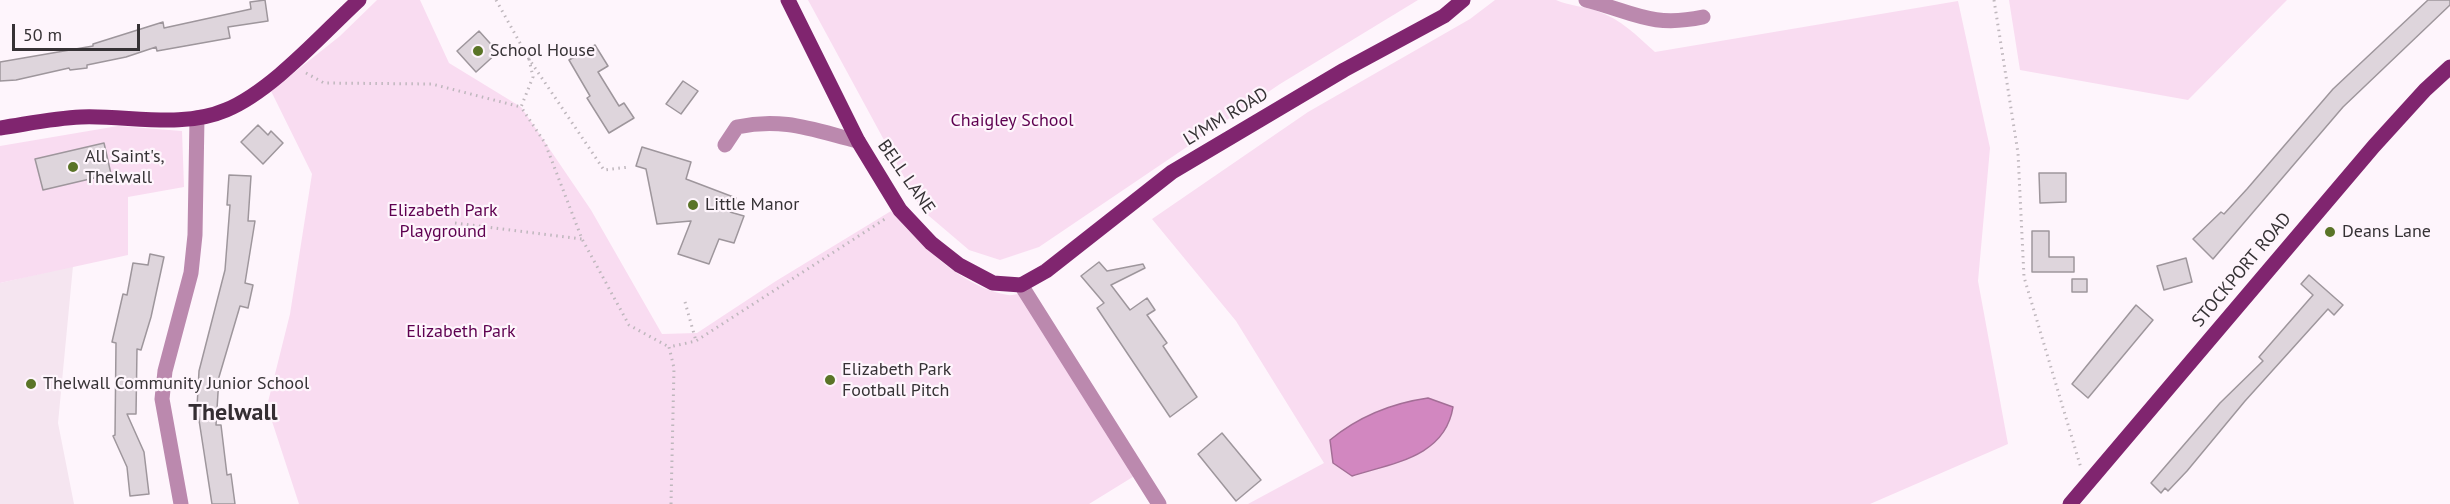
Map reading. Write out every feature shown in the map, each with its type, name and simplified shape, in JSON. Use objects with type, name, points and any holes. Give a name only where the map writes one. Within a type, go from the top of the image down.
[{"type":"main road","points":[[0,128],[79,117],[197,118],[226,111],[249,98],[290,65],[359,0]]},
{"type":"main road","name":"BELL LANE","points":[[788,0],[858,141],[900,210],[931,243],[959,265],[993,283],[1021,285]]},
{"type":"main road","name":"LYMM ROAD","points":[[1021,285],[1046,271],[1172,172],[1344,70],[1444,16],[1463,0]]},
{"type":"main road","name":"STOCKPORT ROAD","points":[[2070,504],[2367,154],[2425,90],[2450,67]]},
{"type":"street","points":[[1586,0],[1603,3],[1649,20],[1668,22],[1703,17]]},
{"type":"street","points":[[182,504],[162,399],[165,371],[191,273],[195,235],[197,118]]},
{"type":"street","points":[[725,145],[737,127],[762,121],[782,122],[858,141]]},
{"type":"street","points":[[1021,285],[1160,504]]},
{"type":"path","points":[[496,0],[529,59],[604,170],[629,167]]},
{"type":"path","points":[[1994,0],[2018,153],[2024,277],[2075,454],[2088,485]]},
{"type":"path","points":[[521,107],[533,77],[529,59]]},
{"type":"path","points":[[303,71],[324,83],[432,84],[521,107],[544,143],[582,238],[629,325],[669,347],[696,341],[900,210]]},
{"type":"path","points":[[454,224],[582,238]]},
{"type":"path","points":[[684,302],[696,341]]},
{"type":"path","points":[[669,347],[674,368],[671,504]]},
{"type":"shaded area","name":"Thelwall Community Junior School","points":[[73,266],[58,423],[74,504],[0,504],[0,283]]},
{"type":"shaded area","points":[[1428,398],[1453,407],[1448,424],[1440,437],[1428,447],[1400,462],[1352,476],[1333,463],[1330,440],[1352,424],[1402,403]]},
{"type":"green space","name":"Elizabeth Park","points":[[377,0],[420,0],[449,63],[521,107],[591,210],[662,334],[697,333],[776,281],[891,211],[943,263],[974,284],[1008,295],[1031,289],[1136,475],[1089,504],[299,504],[267,406],[290,314],[312,174],[271,91],[340,36]]},
{"type":"green space","name":"Chaigley School","points":[[808,0],[1418,0],[1280,84],[1039,247],[1000,260],[969,250],[922,210]]},
{"type":"green space","points":[[1495,0],[1556,0],[1592,9],[1621,23],[1655,52],[1958,1],[1990,148],[1978,281],[2008,444],[1870,504],[1248,504],[1324,463],[1236,321],[1152,219],[1308,112],[1470,19]]},
{"type":"green space","points":[[2009,0],[2287,0],[2188,100],[2020,70]]},
{"type":"green space","points":[[118,126],[182,131],[184,187],[128,197],[128,255],[0,283],[0,146]]},
{"type":"building","points":[[265,0],[268,21],[228,27],[230,38],[157,51],[156,47],[126,57],[87,65],[87,68],[70,70],[69,68],[16,80],[0,81],[0,62],[93,46],[93,44],[163,22],[164,28],[251,9],[250,2]]},
{"type":"building","points":[[2428,0],[2450,0],[2450,5],[2343,107],[2213,259],[2193,239],[2221,212],[2224,214],[2333,89]]},
{"type":"building","name":"School House","points":[[479,31],[498,52],[476,72],[457,51]]},
{"type":"building","points":[[595,45],[608,66],[598,72],[619,106],[624,103],[634,118],[609,133],[587,98],[590,96],[569,60]]},
{"type":"building","points":[[683,81],[698,91],[681,114],[666,104]]},
{"type":"building","points":[[258,125],[268,135],[271,131],[283,143],[263,164],[241,142]]},
{"type":"building","name":"All Saint's, Thelwall","points":[[104,143],[111,174],[43,190],[35,159]]},
{"type":"building","name":"Little Manor","points":[[642,147],[691,162],[686,179],[736,198],[730,212],[744,216],[734,243],[719,239],[709,264],[678,254],[691,221],[657,224],[646,169],[636,166]]},
{"type":"building","points":[[2039,173],[2066,173],[2066,202],[2040,203]]},
{"type":"building","points":[[229,175],[251,176],[248,221],[255,221],[245,283],[253,285],[248,308],[240,306],[219,377],[216,425],[221,425],[227,475],[231,474],[235,504],[212,504],[197,407],[199,371],[225,270],[230,205],[227,205]]},
{"type":"building","points":[[2032,231],[2049,231],[2049,257],[2074,257],[2074,272],[2032,272]]},
{"type":"building","points":[[150,254],[164,257],[151,317],[141,350],[137,349],[136,414],[127,414],[144,452],[149,494],[130,496],[127,467],[113,436],[115,435],[116,343],[112,342],[123,294],[127,295],[133,263],[148,265]]},
{"type":"building","points":[[2186,258],[2192,282],[2164,290],[2157,266]]},
{"type":"building","points":[[1099,262],[1107,271],[1143,264],[1145,268],[1111,285],[1130,310],[1147,298],[1155,310],[1147,315],[1167,343],[1163,346],[1197,397],[1170,417],[1097,308],[1104,303],[1081,276]]},
{"type":"building","points":[[2309,275],[2343,305],[2334,315],[2328,309],[2245,401],[2187,471],[2168,491],[2165,488],[2161,493],[2151,483],[2220,403],[2263,361],[2259,357],[2313,295],[2301,284]]},
{"type":"building","points":[[2072,279],[2087,279],[2087,292],[2072,292]]},
{"type":"building","points":[[2136,305],[2153,320],[2088,398],[2072,384]]},
{"type":"building","points":[[1222,433],[1261,480],[1236,501],[1198,454]]},
{"type":"place","name":"School House","points":[[478,51]]},
{"type":"place","name":"All Saint's, Thelwall","points":[[73,167]]},
{"type":"place","name":"Little Manor","points":[[693,205]]},
{"type":"place","name":"Deans Lane","points":[[2330,232]]},
{"type":"place","name":"Elizabeth Park Football Pitch","points":[[830,380]]},
{"type":"place","name":"Thelwall Community Junior School","points":[[31,384]]},
{"type":"district","name":"Thelwall","points":[[233,413]]},
{"type":"park label","name":"Elizabeth Park Playground","points":[[443,221]]}]
